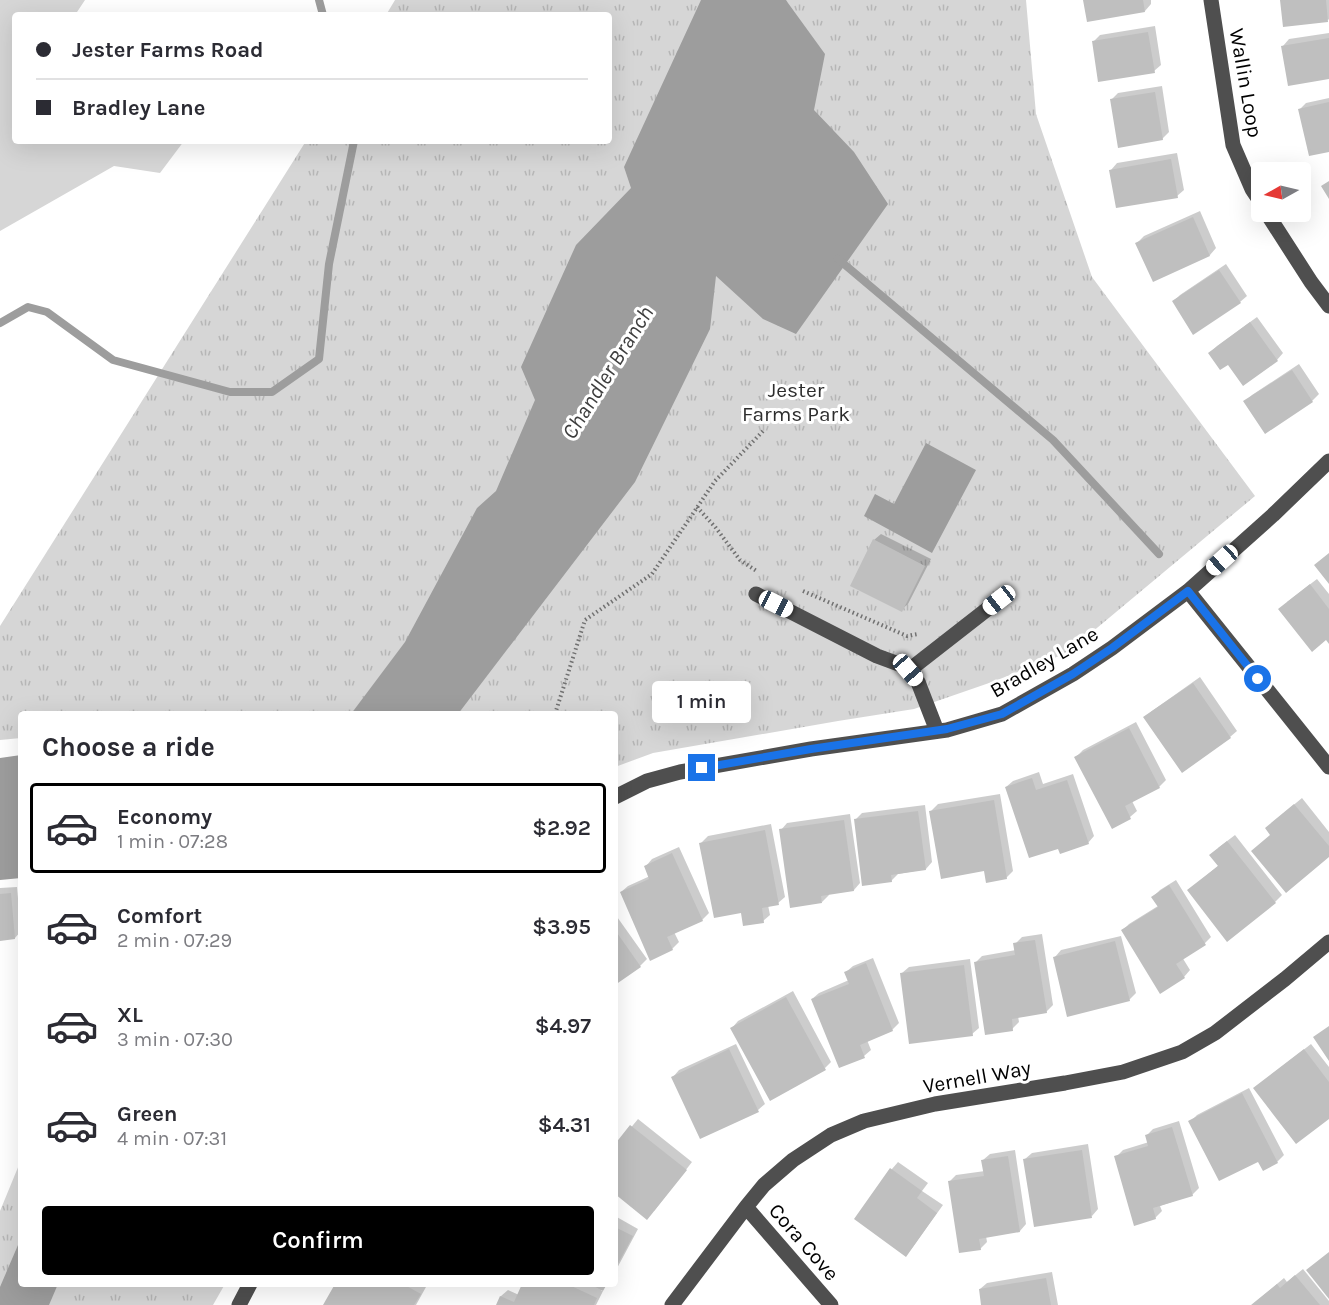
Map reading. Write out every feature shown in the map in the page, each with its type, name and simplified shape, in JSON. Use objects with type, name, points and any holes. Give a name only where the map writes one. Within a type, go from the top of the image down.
[{"type":"street","name":"Wallin Loop","points":[[1211,0],[1233,145],[1251,187]]},
{"type":"street","points":[[1272,222],[1329,306]]},
{"type":"street","name":"Bradley Lane","points":[[618,796],[647,781],[680,772],[811,749],[938,731],[1002,714],[1073,674],[1188,591],[1329,461]]},
{"type":"street","points":[[1188,591],[1329,767]]},
{"type":"street","points":[[756,594],[877,656],[903,666],[918,682],[938,731]]},
{"type":"street","points":[[908,670],[999,600]]},
{"type":"street","name":"Vernell Way","points":[[672,1305],[764,1185],[793,1160],[831,1135],[864,1121],[935,1104],[1123,1072],[1182,1052],[1215,1033],[1329,942]]},
{"type":"street","name":"Cora Cove","points":[[746,1207],[831,1305]]},
{"type":"street","points":[[239,1305],[248,1287]]},
{"type":"path","points":[[556,711],[585,620],[652,574],[715,481],[764,430]]},
{"type":"path","points":[[697,507],[740,560],[755,571],[766,575]]},
{"type":"path","points":[[798,589],[907,636],[918,634],[927,628]]},
{"type":"green space","points":[[0,0],[85,0],[77,12],[12,12],[12,144],[182,144],[160,173],[114,166],[0,231]]},
{"type":"green space","name":"Jester Farms Park","points":[[395,0],[1026,0],[1036,114],[1092,277],[1255,496],[1067,653],[914,709],[653,753],[618,766],[618,711],[18,711],[18,738],[0,740],[0,626],[304,144],[612,144],[612,12],[388,12]]},
{"type":"green space","points":[[18,1167],[18,1287],[223,1287],[213,1305],[0,1305],[0,1211]]},
{"type":"water","name":"Chandler Branch","points":[[701,0],[786,0],[825,54],[814,110],[854,152],[888,204],[796,334],[763,319],[716,276],[710,329],[635,482],[460,711],[353,711],[405,642],[477,508],[496,491],[535,400],[521,367],[576,245],[631,188],[624,167]]},
{"type":"water","points":[[926,443],[976,470],[932,553],[864,516],[875,494],[894,504]]},
{"type":"water","points":[[18,755],[18,878],[0,880],[0,758]]},
{"type":"water","points":[[18,1245],[18,1287],[57,1287],[49,1305],[0,1305],[0,1287]]},
{"type":"building","points":[[1083,0],[1143,0],[1145,12],[1087,22]]},
{"type":"building","points":[[1280,0],[1326,0],[1328,22],[1283,27]]},
{"type":"building","points":[[1148,32],[1155,73],[1098,82],[1092,41]]},
{"type":"building","points":[[1329,38],[1329,79],[1288,86],[1281,46]]},
{"type":"building","points":[[1155,92],[1163,140],[1118,148],[1110,99]]},
{"type":"building","points":[[1329,102],[1329,152],[1309,156],[1298,109]]},
{"type":"building","points":[[1171,159],[1178,198],[1116,208],[1109,170]]},
{"type":"building","points":[[1329,181],[1329,199],[1321,186]]},
{"type":"building","points":[[1193,217],[1210,256],[1153,282],[1135,243]]},
{"type":"building","points":[[1219,270],[1241,303],[1193,335],[1172,301]]},
{"type":"building","points":[[1250,322],[1278,361],[1243,386],[1228,365],[1220,370],[1208,353]]},
{"type":"building","points":[[1292,370],[1313,402],[1265,434],[1243,401]]},
{"type":"building","points":[[873,539],[925,566],[902,612],[850,586]]},
{"type":"building","points":[[1329,553],[1329,584],[1314,565]]},
{"type":"building","points":[[1310,584],[1329,609],[1329,644],[1326,640],[1312,652],[1278,609]]},
{"type":"building","points":[[1193,683],[1231,738],[1182,773],[1143,717]]},
{"type":"building","points":[[1129,728],[1160,788],[1125,806],[1131,819],[1112,829],[1074,757]]},
{"type":"building","points":[[1032,778],[1036,790],[1067,780],[1089,844],[1060,854],[1058,849],[1029,858],[1005,787]]},
{"type":"building","points":[[994,800],[1007,879],[986,883],[984,871],[941,879],[929,811]]},
{"type":"building","points":[[1294,804],[1329,846],[1329,857],[1286,893],[1251,851],[1270,835],[1265,828]]},
{"type":"building","points":[[918,811],[926,870],[891,875],[892,882],[862,886],[854,819]]},
{"type":"building","points":[[844,820],[854,891],[821,896],[822,903],[790,908],[779,829]]},
{"type":"building","points":[[765,830],[779,905],[762,908],[764,923],[743,926],[741,913],[714,918],[699,843]]},
{"type":"building","points":[[1227,841],[1276,903],[1227,942],[1187,890],[1218,866],[1209,855]]},
{"type":"building","points":[[672,853],[703,921],[667,937],[673,950],[650,961],[620,892],[649,879],[644,866]]},
{"type":"building","points":[[1169,885],[1206,945],[1176,964],[1185,978],[1160,994],[1121,930],[1158,907],[1151,897]]},
{"type":"building","points":[[11,893],[15,939],[0,941],[0,894]]},
{"type":"building","points":[[618,934],[641,967],[618,983]]},
{"type":"building","points":[[1035,940],[1047,1013],[1012,1019],[1013,1031],[985,1035],[974,962],[1015,955],[1013,943]]},
{"type":"building","points":[[1115,941],[1130,1001],[1067,1017],[1053,957]]},
{"type":"building","points":[[866,963],[893,1031],[860,1045],[865,1058],[839,1068],[811,999],[849,984],[844,972]]},
{"type":"building","points":[[964,965],[973,1036],[909,1044],[900,973]]},
{"type":"building","points":[[786,997],[826,1070],[770,1101],[730,1028]]},
{"type":"building","points":[[1329,1026],[1329,1061],[1313,1037]]},
{"type":"building","points":[[729,1049],[759,1112],[700,1139],[671,1077]]},
{"type":"building","points":[[1304,1049],[1329,1082],[1329,1119],[1296,1144],[1253,1088]]},
{"type":"building","points":[[1242,1093],[1278,1163],[1263,1171],[1258,1162],[1219,1181],[1188,1121]]},
{"type":"building","points":[[630,1125],[687,1170],[647,1220],[618,1196],[618,1140]]},
{"type":"building","points":[[1172,1127],[1193,1196],[1153,1208],[1156,1219],[1134,1226],[1114,1156],[1148,1146],[1145,1135]]},
{"type":"building","points":[[1082,1150],[1092,1218],[1034,1227],[1023,1159]]},
{"type":"building","points":[[1008,1156],[1020,1232],[979,1239],[981,1250],[959,1253],[948,1181],[984,1176],[981,1160]]},
{"type":"building","points":[[890,1168],[922,1191],[917,1198],[937,1213],[906,1257],[854,1219]]},
{"type":"building","points":[[618,1228],[633,1236],[618,1264]]},
{"type":"building","points":[[1329,1252],[1329,1299],[1306,1270]]},
{"type":"building","points":[[1295,1275],[1320,1305],[1251,1305],[1277,1284],[1280,1288]]},
{"type":"building","points":[[1046,1278],[1051,1305],[981,1305],[979,1289]]},
{"type":"building","points":[[333,1287],[408,1287],[421,1294],[414,1305],[323,1305]]},
{"type":"building","points":[[521,1287],[573,1287],[597,1298],[594,1305],[496,1305],[500,1296],[514,1302]]},
{"type":"waterway","points":[[319,0],[322,12]]},
{"type":"waterway","points":[[0,323],[28,307],[47,312],[113,360],[230,392],[272,392],[319,359],[329,264],[353,144]]},
{"type":"waterway","points":[[838,259],[1053,440],[1159,554]]},
{"type":"route","points":[[702,768],[947,729],[1002,714],[1073,674],[1188,591],[1258,679]]}]
